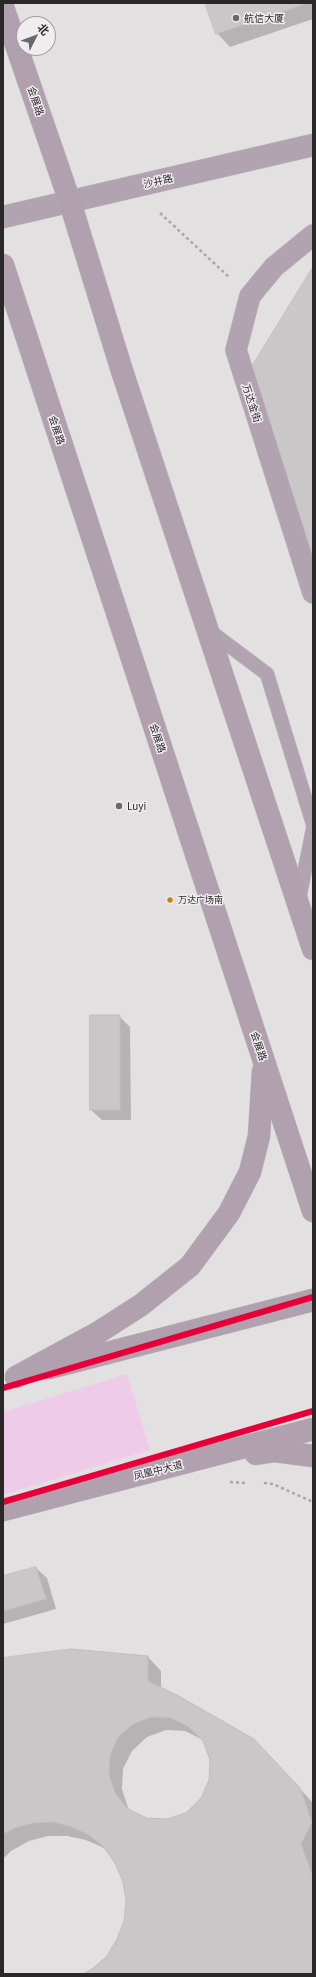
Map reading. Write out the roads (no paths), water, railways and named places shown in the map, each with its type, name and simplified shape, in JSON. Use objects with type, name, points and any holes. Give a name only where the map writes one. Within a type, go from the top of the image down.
[{"type":"main road","name":"会展路","points":[[3,7],[70,202],[122,371],[313,949]]},
{"type":"main road","name":"会展路","points":[[3,265],[313,1211]]},
{"type":"main road","points":[[10,1379],[99,1332],[135,1309],[190,1266],[229,1213],[250,1172],[259,1136],[263,1060]]},
{"type":"main road","points":[[10,1379],[313,1300]]},
{"type":"main road","name":"凤凰中大道","points":[[3,1510],[313,1430]]},
{"type":"main road","points":[[177,1465],[275,1451],[313,1456]]},
{"type":"street","name":"沙井路","points":[[3,217],[313,145]]},
{"type":"street","name":"万达金街","points":[[313,235],[274,267],[250,296],[236,350],[313,593]]},
{"type":"lane","points":[[207,629],[267,674],[313,824]]},
{"type":"lane","points":[[298,903],[313,830]]},
{"type":"place","name":"航信大厦","points":[[236,18]]},
{"type":"place","name":"Luyi","points":[[119,806]]},
{"type":"place","name":"万达广场南","points":[[170,900]]}]
